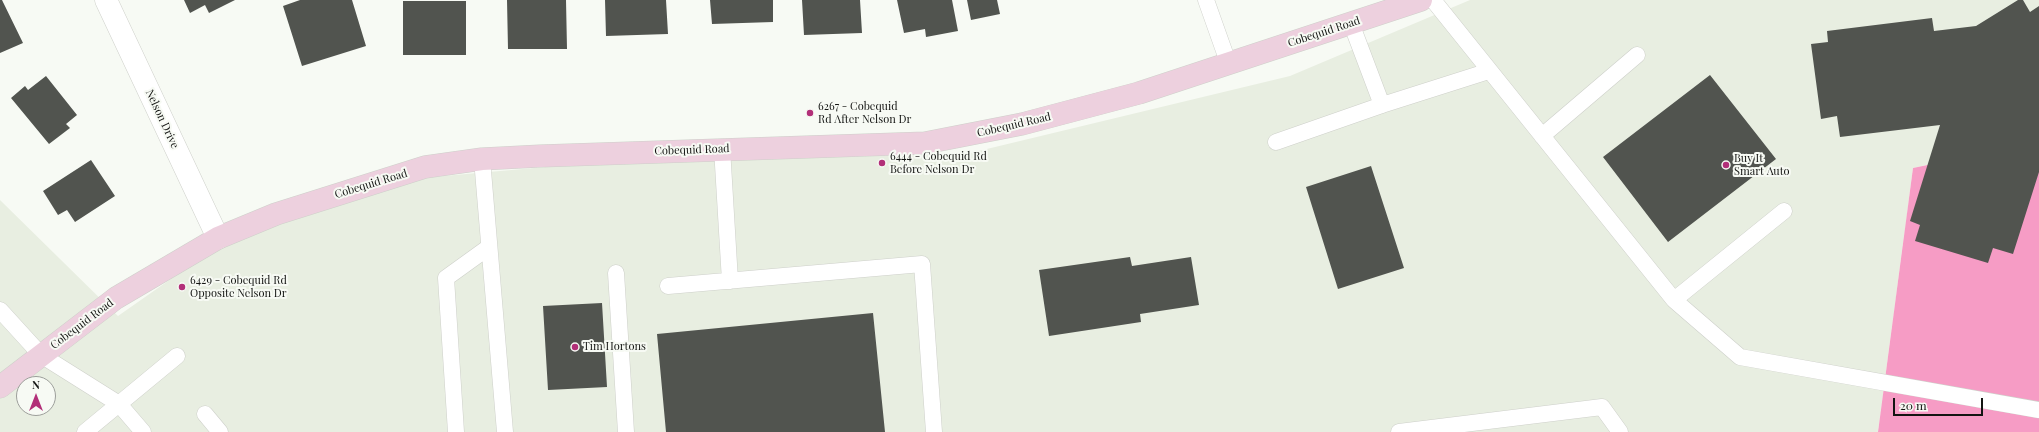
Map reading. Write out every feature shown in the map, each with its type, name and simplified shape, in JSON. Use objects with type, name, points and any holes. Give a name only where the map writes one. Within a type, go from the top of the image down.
[{"type":"main road","name":"Cobequid Road","points":[[0,386],[116,298],[218,238],[276,214],[426,167],[482,159],[722,148],[925,143],[1022,124],[1138,93],[1228,62],[1421,0]]},
{"type":"street","name":"Nelson Drive","points":[[106,0],[218,238]]},
{"type":"lane","points":[[1206,0],[1228,62]]},
{"type":"lane","points":[[1433,0],[1674,300],[1740,357],[2039,410]]},
{"type":"lane","points":[[1351,23],[1382,105]]},
{"type":"lane","points":[[1542,136],[1636,55]]},
{"type":"lane","points":[[1276,142],[1382,105],[1489,71]]},
{"type":"lane","points":[[722,148],[730,281]]},
{"type":"lane","points":[[482,159],[505,432]]},
{"type":"lane","points":[[1674,300],[1784,211]]},
{"type":"lane","points":[[456,432],[446,278],[490,246]]},
{"type":"lane","points":[[668,286],[922,264],[934,432]]},
{"type":"lane","points":[[616,274],[626,432]]},
{"type":"lane","points":[[0,310],[41,355],[119,404],[143,432]]},
{"type":"lane","points":[[85,432],[177,356]]},
{"type":"lane","points":[[1399,432],[1602,407],[1620,432]]},
{"type":"lane","points":[[205,414],[220,432]]},
{"type":"shaded area","points":[[1470,0],[2039,0],[2039,142],[1913,168],[1878,432],[0,432],[0,200],[118,316],[238,232],[421,178],[602,162],[966,154],[1290,76]]},
{"type":"shaded area","points":[[2039,142],[2039,432],[1878,432],[1913,168]]},
{"type":"building","points":[[0,0],[2,0],[23,43],[0,53]]},
{"type":"building","points":[[184,0],[235,0],[209,13],[205,5],[190,13]]},
{"type":"building","points":[[300,0],[352,0],[366,46],[302,66],[283,6]]},
{"type":"building","points":[[507,0],[566,0],[567,49],[508,49]]},
{"type":"building","points":[[605,0],[666,0],[668,34],[606,36]]},
{"type":"building","points":[[710,0],[773,0],[773,22],[712,24]]},
{"type":"building","points":[[802,0],[860,0],[862,33],[804,35]]},
{"type":"building","points":[[897,0],[952,0],[958,31],[926,37],[925,29],[904,33]]},
{"type":"building","points":[[967,0],[997,0],[1000,14],[971,20]]},
{"type":"building","points":[[2018,0],[2023,0],[2030,12],[2039,6],[2039,172],[2013,254],[1993,248],[1988,263],[1915,241],[1920,225],[1910,221],[1940,125],[1840,137],[1837,116],[1821,119],[1811,44],[1828,42],[1827,31],[1932,18],[1934,31],[1976,26]]},
{"type":"building","points":[[403,1],[466,1],[466,55],[403,55]]},
{"type":"building","points":[[1710,75],[1776,159],[1668,242],[1603,157]]},
{"type":"building","points":[[46,76],[77,115],[66,124],[70,128],[49,144],[11,98],[25,86],[28,90]]},
{"type":"building","points":[[91,160],[115,196],[75,222],[67,210],[58,215],[43,191]]},
{"type":"building","points":[[1371,166],[1404,268],[1338,289],[1306,187]]},
{"type":"building","points":[[1130,257],[1132,266],[1191,257],[1199,305],[1140,314],[1141,322],[1049,336],[1039,270]]},
{"type":"building","name":"Tim Hortons","points":[[602,303],[607,387],[548,390],[543,306]]},
{"type":"building","points":[[873,313],[885,432],[666,432],[657,334]]},
{"type":"place","name":"6267 - Cobequid Rd After Nelson Dr","points":[[810,113]]},
{"type":"place","name":"6444 - Cobequid Rd Before Nelson Dr","points":[[882,163]]},
{"type":"place","name":"Buy It Smart Auto","points":[[1726,165]]},
{"type":"place","name":"6429 - Cobequid Rd Opposite Nelson Dr","points":[[182,287]]},
{"type":"place","name":"Tim Hortons","points":[[575,347]]}]
